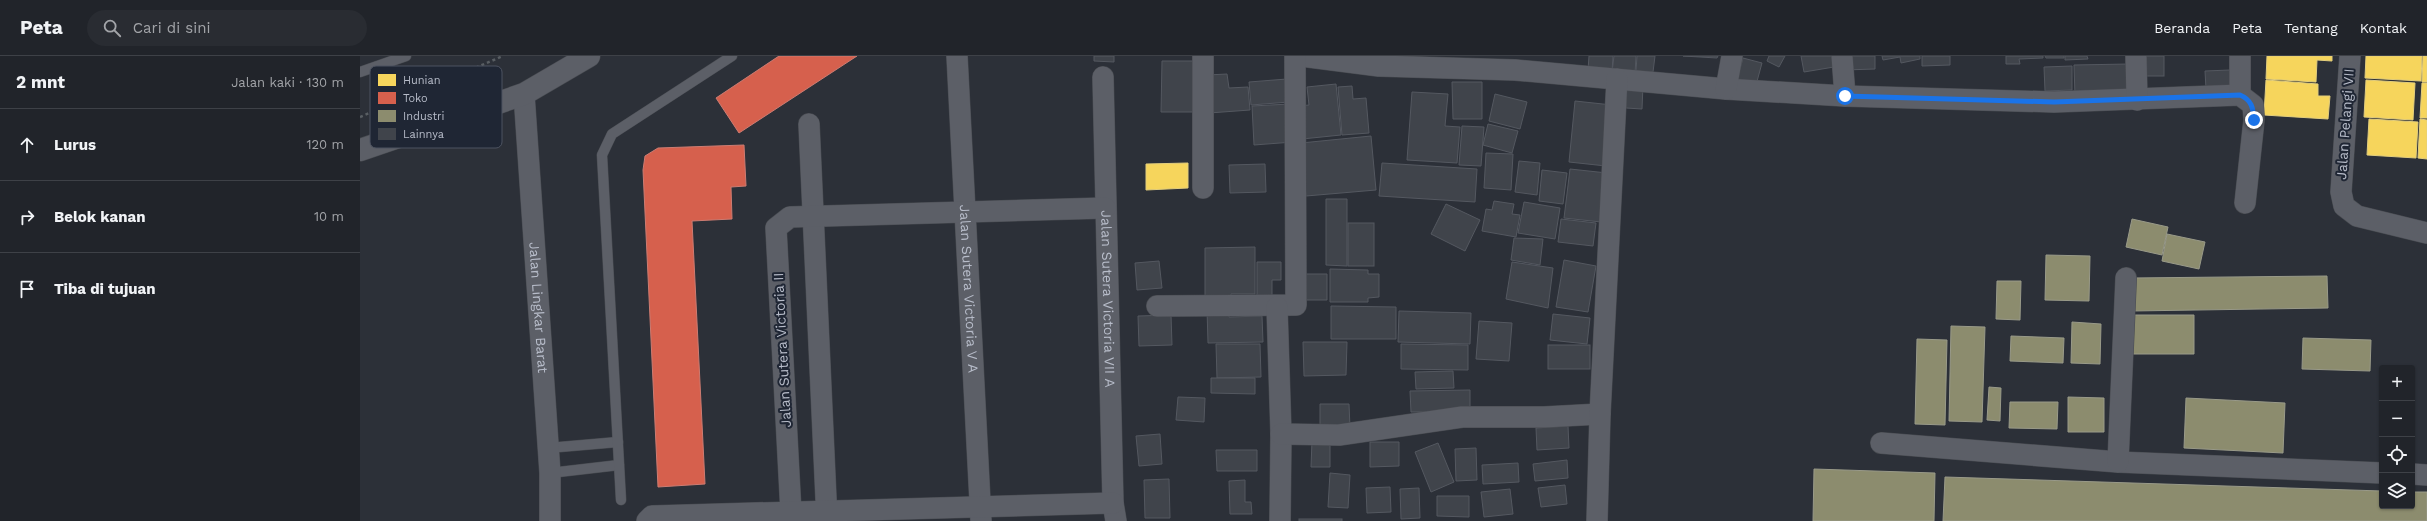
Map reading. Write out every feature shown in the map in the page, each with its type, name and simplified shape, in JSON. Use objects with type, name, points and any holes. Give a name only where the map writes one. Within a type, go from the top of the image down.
[{"type":"street","points":[[502,102],[524,94],[590,56]]},
{"type":"street","name":"Jalan Sutera Victoria V A","points":[[957,56],[981,514]]},
{"type":"street","points":[[1203,56],[1203,188]]},
{"type":"street","points":[[1157,306],[1277,307],[1296,305],[1295,56]]},
{"type":"street","points":[[1301,56],[1515,70],[1726,89],[1845,96],[2054,102],[2240,95],[2253,106],[2254,120],[2245,203]]},
{"type":"street","points":[[1726,89],[1732,56]]},
{"type":"street","points":[[1842,56],[1845,96]]},
{"type":"street","points":[[2136,56],[2137,100]]},
{"type":"street","points":[[2240,56],[2240,95]]},
{"type":"street","name":"Jalan Pelangi VII","points":[[2350,56],[2341,192],[2344,206],[2357,216],[2427,233]]},
{"type":"street","name":"Jalan Sutera Victoria VII A","points":[[1103,77],[1105,208],[1115,512]]},
{"type":"street","points":[[1597,521],[1600,414],[1617,79]]},
{"type":"street","name":"Jalan Lingkar Barat","points":[[524,94],[550,473],[550,521]]},
{"type":"street","points":[[808,124],[827,517]]},
{"type":"street","points":[[360,150],[370,147]]},
{"type":"street","points":[[813,217],[965,210],[1105,208]]},
{"type":"street","name":"Jalan Sutera Victoria II","points":[[791,513],[776,228],[790,217],[813,217]]},
{"type":"street","points":[[2118,462],[2126,278]]},
{"type":"street","points":[[1277,307],[1281,434],[1280,521]]},
{"type":"street","points":[[1281,434],[1340,435],[1462,417],[1544,417],[1600,414]]},
{"type":"street","points":[[1881,443],[2118,462],[2379,473]]},
{"type":"street","points":[[2415,474],[2427,475]]},
{"type":"street","points":[[647,521],[652,516],[791,513],[827,517],[1115,512]]},
{"type":"lane","points":[[377,66],[406,56]]},
{"type":"lane","points":[[621,500],[602,155],[612,134],[732,56]]},
{"type":"lane","points":[[360,72],[370,69]]},
{"type":"lane","points":[[548,448],[618,442]]},
{"type":"lane","points":[[550,473],[618,465]]},
{"type":"path","points":[[480,66],[503,56]]},
{"type":"path","points":[[360,118],[370,114]]},
{"type":"building: Hunian","points":[[2267,56],[2332,56],[2332,61],[2317,60],[2316,82],[2266,79]]},
{"type":"building: Hunian","points":[[2366,56],[2422,56],[2421,81],[2365,78]]},
{"type":"building: Hunian","points":[[2423,56],[2427,56],[2427,82],[2422,82]]},
{"type":"building: Hunian","points":[[2266,80],[2318,84],[2318,96],[2330,96],[2328,119],[2264,115]]},
{"type":"building: Hunian","points":[[2366,80],[2415,83],[2413,120],[2364,117]]},
{"type":"building: Hunian","points":[[2422,83],[2427,83],[2427,118],[2420,118]]},
{"type":"building: Hunian","points":[[2369,119],[2418,122],[2416,158],[2367,155]]},
{"type":"building: Hunian","points":[[2420,119],[2427,120],[2427,159],[2418,158]]},
{"type":"building: Hunian","points":[[1188,163],[1188,188],[1146,190],[1146,164]]},
{"type":"building: Toko","points":[[779,56],[857,56],[739,133],[716,98]]},
{"type":"building: Toko","points":[[744,145],[746,186],[731,187],[732,219],[692,221],[705,484],[658,487],[643,170],[645,156],[658,148]]},
{"type":"building: Industri","points":[[2132,219],[2168,227],[2162,255],[2126,247]]},
{"type":"building: Industri","points":[[2167,234],[2205,242],[2199,269],[2162,261]]},
{"type":"building: Industri","points":[[2046,255],[2090,256],[2089,301],[2045,300]]},
{"type":"building: Industri","points":[[2327,276],[2328,308],[2132,311],[2131,278]]},
{"type":"building: Industri","points":[[1997,281],[2021,281],[2020,320],[1996,319]]},
{"type":"building: Industri","points":[[2131,315],[2194,315],[2194,354],[2132,354]]},
{"type":"building: Industri","points":[[2072,322],[2101,324],[2100,364],[2071,363]]},
{"type":"building: Industri","points":[[1951,326],[1985,327],[1982,422],[1949,421]]},
{"type":"building: Industri","points":[[2011,336],[2064,338],[2063,363],[2010,361]]},
{"type":"building: Industri","points":[[2303,338],[2371,340],[2370,371],[2302,369]]},
{"type":"building: Industri","points":[[1917,339],[1947,340],[1945,425],[1915,424]]},
{"type":"building: Industri","points":[[1989,387],[2001,388],[2000,421],[1987,420]]},
{"type":"building: Industri","points":[[2068,397],[2104,398],[2104,432],[2068,432]]},
{"type":"building: Industri","points":[[2186,398],[2285,403],[2283,453],[2184,448]]},
{"type":"building: Industri","points":[[2010,402],[2058,402],[2057,429],[2009,428]]},
{"type":"building: Industri","points":[[1814,469],[1935,473],[1934,521],[1813,521]]},
{"type":"building: Industri","points":[[1945,477],[2379,491],[2379,509],[2415,509],[2415,492],[2427,492],[2427,521],[1943,521]]},
{"type":"building: Lainnya","points":[[1094,56],[1114,56],[1114,62],[1094,61]]},
{"type":"building: Lainnya","points":[[1589,56],[1613,56],[1612,72],[1588,70]]},
{"type":"building: Lainnya","points":[[1614,56],[1636,56],[1635,74],[1612,72]]},
{"type":"building: Lainnya","points":[[1637,56],[1655,56],[1653,72],[1636,71]]},
{"type":"building: Lainnya","points":[[1683,56],[1718,56],[1717,58]]},
{"type":"building: Lainnya","points":[[1769,56],[1785,56],[1779,67],[1767,61]]},
{"type":"building: Lainnya","points":[[1801,56],[1832,56],[1834,67],[1804,72]]},
{"type":"building: Lainnya","points":[[1844,56],[1875,56],[1875,69],[1844,70]]},
{"type":"building: Lainnya","points":[[1882,56],[1920,56],[1920,59],[1901,63],[1900,57],[1883,60]]},
{"type":"building: Lainnya","points":[[1922,56],[1950,56],[1950,65],[1922,66]]},
{"type":"building: Lainnya","points":[[2006,56],[2043,56],[2043,58],[2019,59],[2020,64],[2006,64]]},
{"type":"building: Lainnya","points":[[2045,56],[2064,56],[2064,58],[2046,58]]},
{"type":"building: Lainnya","points":[[2065,56],[2087,56],[2088,59],[2065,60]]},
{"type":"building: Lainnya","points":[[2139,56],[2164,56],[2164,76],[2139,76]]},
{"type":"building: Lainnya","points":[[1743,58],[1762,63],[1756,85],[1737,80]]},
{"type":"building: Lainnya","points":[[1162,61],[1197,61],[1197,112],[1161,112]]},
{"type":"building: Lainnya","points":[[2129,64],[2130,96],[2075,96],[2074,65]]},
{"type":"building: Lainnya","points":[[2072,66],[2072,90],[2045,91],[2044,67]]},
{"type":"building: Lainnya","points":[[2230,70],[2231,88],[2206,89],[2205,71]]},
{"type":"building: Lainnya","points":[[1227,74],[1229,88],[1248,87],[1250,110],[1209,113],[1207,75]]},
{"type":"building: Lainnya","points":[[1287,79],[1289,102],[1251,105],[1249,82]]},
{"type":"building: Lainnya","points":[[1452,82],[1482,82],[1482,119],[1453,119]]},
{"type":"building: Lainnya","points":[[1336,84],[1341,135],[1302,139],[1299,106],[1309,105],[1307,87]]},
{"type":"building: Lainnya","points":[[1626,85],[1643,85],[1642,109],[1626,108]]},
{"type":"building: Lainnya","points":[[1352,86],[1353,99],[1366,98],[1369,133],[1342,135],[1338,87]]},
{"type":"building: Lainnya","points":[[1412,92],[1448,94],[1445,126],[1460,127],[1457,163],[1407,160]]},
{"type":"building: Lainnya","points":[[1495,94],[1527,102],[1520,129],[1489,121]]},
{"type":"building: Lainnya","points":[[1575,101],[1612,105],[1606,166],[1569,162]]},
{"type":"building: Lainnya","points":[[1290,104],[1293,142],[1254,145],[1252,106]]},
{"type":"building: Lainnya","points":[[1488,124],[1518,131],[1512,153],[1483,145]]},
{"type":"building: Lainnya","points":[[1462,126],[1484,127],[1481,166],[1459,165]]},
{"type":"building: Lainnya","points":[[1371,136],[1376,190],[1306,196],[1301,143]]},
{"type":"building: Lainnya","points":[[1486,153],[1513,154],[1511,190],[1484,188]]},
{"type":"building: Lainnya","points":[[1519,161],[1540,163],[1537,195],[1515,192]]},
{"type":"building: Lainnya","points":[[1382,163],[1477,169],[1475,202],[1379,196]]},
{"type":"building: Lainnya","points":[[1265,164],[1266,192],[1230,193],[1229,165]]},
{"type":"building: Lainnya","points":[[1570,169],[1607,173],[1601,222],[1564,218]]},
{"type":"building: Lainnya","points":[[1542,170],[1567,173],[1563,204],[1539,201]]},
{"type":"building: Lainnya","points":[[1326,199],[1347,199],[1347,266],[1326,265]]},
{"type":"building: Lainnya","points":[[1494,201],[1514,204],[1512,214],[1520,215],[1516,237],[1482,231],[1486,209],[1492,210]]},
{"type":"building: Lainnya","points":[[1524,202],[1560,208],[1555,239],[1518,233]]},
{"type":"building: Lainnya","points":[[1446,204],[1480,220],[1465,251],[1431,234]]},
{"type":"building: Lainnya","points":[[1561,219],[1596,223],[1593,246],[1558,242]]},
{"type":"building: Lainnya","points":[[1348,223],[1374,223],[1374,266],[1348,266]]},
{"type":"building: Lainnya","points":[[1514,238],[1543,239],[1540,265],[1511,260]]},
{"type":"building: Lainnya","points":[[1255,247],[1255,294],[1231,294],[1231,301],[1205,302],[1205,248]]},
{"type":"building: Lainnya","points":[[1564,260],[1596,266],[1588,312],[1556,307]]},
{"type":"building: Lainnya","points":[[1159,261],[1162,288],[1137,290],[1135,263]]},
{"type":"building: Lainnya","points":[[1257,262],[1281,262],[1281,280],[1272,280],[1272,300],[1257,300]]},
{"type":"building: Lainnya","points":[[1512,262],[1553,268],[1548,308],[1506,299]]},
{"type":"building: Lainnya","points":[[1330,269],[1368,270],[1368,274],[1379,274],[1379,297],[1368,298],[1368,302],[1330,302]]},
{"type":"building: Lainnya","points":[[1300,274],[1327,274],[1327,300],[1299,300]]},
{"type":"building: Lainnya","points":[[1331,306],[1396,307],[1396,339],[1331,339]]},
{"type":"building: Lainnya","points":[[1229,308],[1229,317],[1262,316],[1263,342],[1208,343],[1207,309]]},
{"type":"building: Lainnya","points":[[1399,311],[1471,313],[1470,344],[1398,342]]},
{"type":"building: Lainnya","points":[[1553,314],[1590,318],[1587,344],[1550,340]]},
{"type":"building: Lainnya","points":[[1171,315],[1172,345],[1139,346],[1138,316]]},
{"type":"building: Lainnya","points":[[1479,321],[1512,323],[1509,361],[1476,359]]},
{"type":"building: Lainnya","points":[[1303,342],[1347,342],[1346,375],[1304,376]]},
{"type":"building: Lainnya","points":[[1216,344],[1260,344],[1261,377],[1217,378]]},
{"type":"building: Lainnya","points":[[1401,344],[1468,345],[1468,370],[1401,369]]},
{"type":"building: Lainnya","points":[[1548,345],[1590,345],[1590,369],[1548,369]]},
{"type":"building: Lainnya","points":[[1453,371],[1454,388],[1416,389],[1415,372]]},
{"type":"building: Lainnya","points":[[1211,378],[1255,378],[1255,394],[1211,393]]},
{"type":"building: Lainnya","points":[[1470,390],[1470,412],[1411,412],[1410,391]]},
{"type":"building: Lainnya","points":[[1178,397],[1205,398],[1204,422],[1176,420]]},
{"type":"building: Lainnya","points":[[1320,404],[1349,404],[1350,428],[1320,428]]},
{"type":"building: Lainnya","points":[[1568,426],[1569,448],[1537,450],[1536,428]]},
{"type":"building: Lainnya","points":[[1160,434],[1162,464],[1139,466],[1136,436]]},
{"type":"building: Lainnya","points":[[1312,441],[1330,442],[1330,467],[1311,467]]},
{"type":"building: Lainnya","points":[[1370,442],[1399,442],[1399,466],[1370,467]]},
{"type":"building: Lainnya","points":[[1438,443],[1454,482],[1431,492],[1415,452]]},
{"type":"building: Lainnya","points":[[1476,448],[1477,480],[1456,481],[1455,449]]},
{"type":"building: Lainnya","points":[[1216,450],[1257,450],[1257,471],[1217,471]]},
{"type":"building: Lainnya","points":[[1567,460],[1568,478],[1535,481],[1533,464]]},
{"type":"building: Lainnya","points":[[1518,463],[1519,482],[1483,484],[1482,465]]},
{"type":"building: Lainnya","points":[[1330,473],[1350,475],[1348,508],[1328,507]]},
{"type":"building: Lainnya","points":[[1169,479],[1170,518],[1145,518],[1144,480]]},
{"type":"building: Lainnya","points":[[1245,480],[1245,502],[1251,502],[1252,514],[1230,514],[1229,481]]},
{"type":"building: Lainnya","points":[[1565,485],[1567,504],[1541,507],[1538,488]]},
{"type":"building: Lainnya","points":[[1390,487],[1391,512],[1367,513],[1366,488]]},
{"type":"building: Lainnya","points":[[1419,488],[1420,518],[1401,519],[1400,489]]},
{"type":"building: Lainnya","points":[[1510,489],[1513,514],[1484,517],[1481,492]]},
{"type":"building: Lainnya","points":[[1437,496],[1469,496],[1469,517],[1437,516]]},
{"type":"building: Lainnya","points":[[1299,519],[1342,519],[1342,521],[1299,521]]},
{"type":"route","points":[[1845,96],[2054,102],[2240,95],[2253,106],[2254,120]]}]
